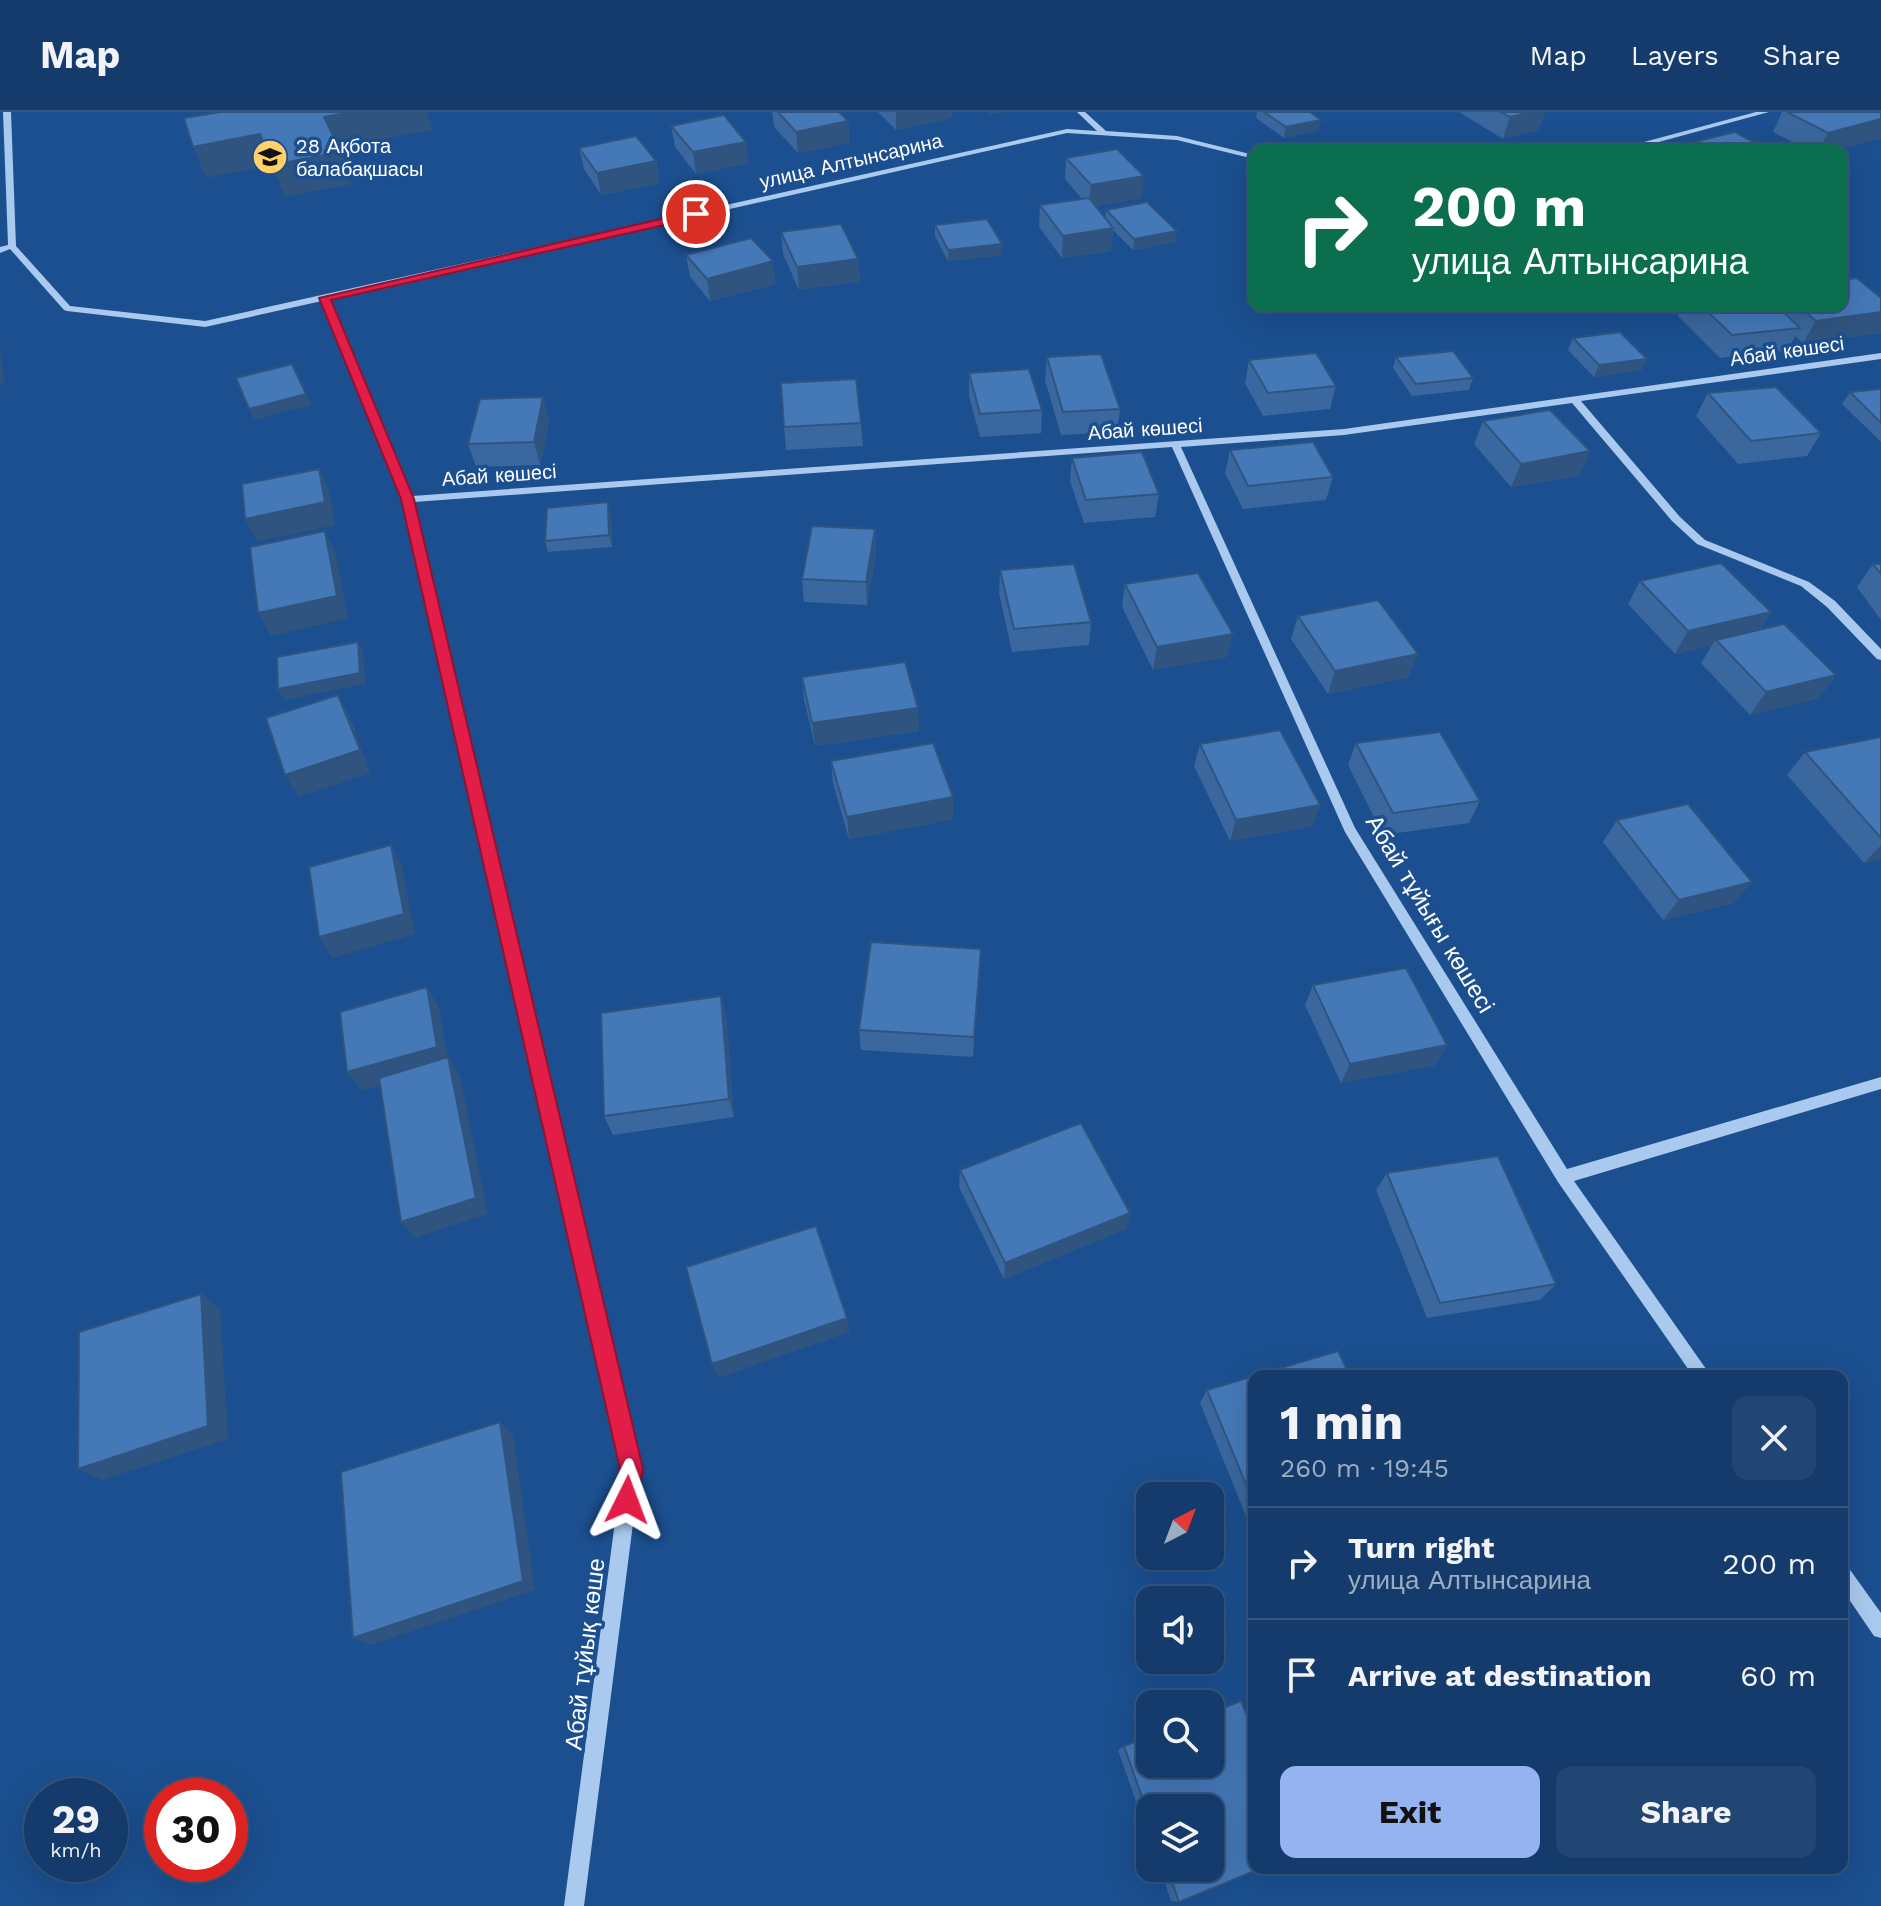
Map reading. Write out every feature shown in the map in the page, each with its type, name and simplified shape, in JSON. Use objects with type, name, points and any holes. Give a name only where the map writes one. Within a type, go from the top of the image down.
[{"type":"street","points":[[0,250],[12,246],[7,112]]},
{"type":"street","points":[[1081,112],[1105,134]]},
{"type":"street","points":[[1644,144],[1765,112]]},
{"type":"street","name":"улица Алтынсарина","points":[[12,246],[67,308],[205,324],[1067,131],[1177,138],[1248,156]]},
{"type":"street","name":"Абай тұйық көше","points":[[325,298],[408,499],[631,1469],[574,1906]]},
{"type":"street","name":"Абай көшесі","points":[[408,499],[1344,432],[1881,356]]},
{"type":"street","points":[[1575,400],[1676,519],[1701,542],[1805,584],[1831,604],[1881,656]]},
{"type":"street","name":"Абай тұйығы көшесі","points":[[1175,444],[1349,829],[1563,1177],[1699,1370]]},
{"type":"street","points":[[1563,1177],[1881,1083]]},
{"type":"street","points":[[1848,1582],[1881,1629]]},
{"type":"building","points":[[220,112],[352,112],[324,117],[341,152],[272,165],[260,134],[193,147],[184,118]]},
{"type":"building","points":[[778,112],[839,112],[848,121],[796,132]]},
{"type":"building","points":[[1264,112],[1310,112],[1321,120],[1286,127]]},
{"type":"building","points":[[1501,112],[1532,112],[1510,117]]},
{"type":"building","points":[[1787,112],[1881,112],[1881,119],[1828,133]]},
{"type":"building","points":[[724,115],[746,142],[693,152],[671,126]]},
{"type":"building","points":[[1735,132],[1757,144],[1703,144],[1698,141]]},
{"type":"building","points":[[636,136],[656,161],[597,173],[579,148]]},
{"type":"building","points":[[1117,149],[1144,176],[1091,185],[1066,158]]},
{"type":"building","points":[[1089,198],[1113,228],[1063,236],[1040,205]]},
{"type":"building","points":[[1147,202],[1177,231],[1134,239],[1106,210]]},
{"type":"building","points":[[987,219],[1002,244],[948,250],[935,225]]},
{"type":"building","points":[[841,224],[858,259],[797,267],[781,232]]},
{"type":"building","points":[[751,238],[773,261],[707,279],[686,255]]},
{"type":"building","points":[[1857,278],[1881,298],[1881,312],[1816,321],[1806,312],[1848,312],[1848,279]]},
{"type":"building","points":[[1708,312],[1783,312],[1800,328],[1732,335]]},
{"type":"building","points":[[1620,332],[1647,359],[1599,365],[1573,338]]},
{"type":"building","points":[[1453,351],[1473,378],[1416,384],[1396,357]]},
{"type":"building","points":[[1316,353],[1336,386],[1268,393],[1249,360]]},
{"type":"building","points":[[1101,354],[1120,409],[1063,412],[1047,357]]},
{"type":"building","points":[[292,364],[306,394],[249,409],[236,378]]},
{"type":"building","points":[[1029,369],[1042,410],[980,414],[969,373]]},
{"type":"building","points":[[856,379],[861,423],[784,427],[781,383]]},
{"type":"building","points":[[1776,387],[1821,433],[1751,441],[1708,393]]},
{"type":"building","points":[[1881,389],[1881,423],[1850,392]]},
{"type":"building","points":[[543,397],[534,442],[468,444],[480,399]]},
{"type":"building","points":[[1550,410],[1590,451],[1521,464],[1483,421]]},
{"type":"building","points":[[1313,442],[1333,477],[1248,486],[1230,450]]},
{"type":"building","points":[[1142,452],[1159,494],[1086,500],[1072,458]]},
{"type":"building","points":[[319,469],[325,502],[245,519],[242,484]]},
{"type":"building","points":[[608,502],[609,535],[545,541],[547,508]]},
{"type":"building","points":[[812,526],[875,529],[866,582],[802,579]]},
{"type":"building","points":[[325,531],[337,596],[258,613],[250,547]]},
{"type":"building","points":[[1721,563],[1771,612],[1688,631],[1640,581]]},
{"type":"building","points":[[1074,564],[1091,622],[1014,629],[1000,570]]},
{"type":"building","points":[[1198,573],[1233,634],[1157,647],[1125,584]]},
{"type":"building","points":[[1378,600],[1418,654],[1335,671],[1298,616]]},
{"type":"building","points":[[1784,624],[1836,675],[1766,692],[1716,640]]},
{"type":"building","points":[[358,642],[360,673],[278,689],[277,657]]},
{"type":"building","points":[[905,662],[918,708],[812,723],[802,677]]},
{"type":"building","points":[[338,695],[360,750],[285,775],[266,718]]},
{"type":"building","points":[[1280,730],[1320,805],[1236,820],[1200,744]]},
{"type":"building","points":[[1440,732],[1480,801],[1393,813],[1356,743]]},
{"type":"building","points":[[1881,737],[1881,838],[1805,752]]},
{"type":"building","points":[[933,743],[953,797],[847,817],[831,761]]},
{"type":"building","points":[[1688,804],[1752,882],[1679,900],[1617,820]]},
{"type":"building","points":[[391,845],[404,914],[319,937],[309,867]]},
{"type":"building","points":[[871,942],[981,949],[974,1037],[859,1030]]},
{"type":"building","points":[[1406,968],[1447,1045],[1350,1064],[1313,985]]},
{"type":"building","points":[[427,987],[437,1047],[347,1072],[340,1012]]},
{"type":"building","points":[[721,996],[729,1099],[604,1116],[601,1013]]},
{"type":"building","points":[[448,1057],[476,1198],[401,1222],[379,1078]]},
{"type":"building","points":[[1081,1123],[1130,1213],[1005,1263],[960,1170]]},
{"type":"building","points":[[1498,1156],[1556,1284],[1440,1303],[1387,1173]]},
{"type":"building","points":[[816,1226],[847,1318],[712,1364],[686,1267]]},
{"type":"building","points":[[201,1294],[208,1426],[78,1469],[79,1332]]},
{"type":"building","points":[[1338,1351],[1347,1370],[1274,1370]]},
{"type":"building","points":[[1248,1378],[1248,1489],[1207,1390]]},
{"type":"building","points":[[500,1422],[523,1581],[353,1638],[341,1472]]},
{"type":"building","points":[[1241,1701],[1248,1719],[1248,1874],[1179,1902],[1172,1882],[1224,1882],[1224,1794],[1141,1794],[1124,1746],[1136,1741],[1136,1778],[1224,1778],[1224,1708]]},
{"type":"place","name":"28 Ақбота балабақшасы","points":[[270,157]]},
{"type":"route","points":[[627,1500],[631,1469],[408,499],[325,298],[696,214]]}]
